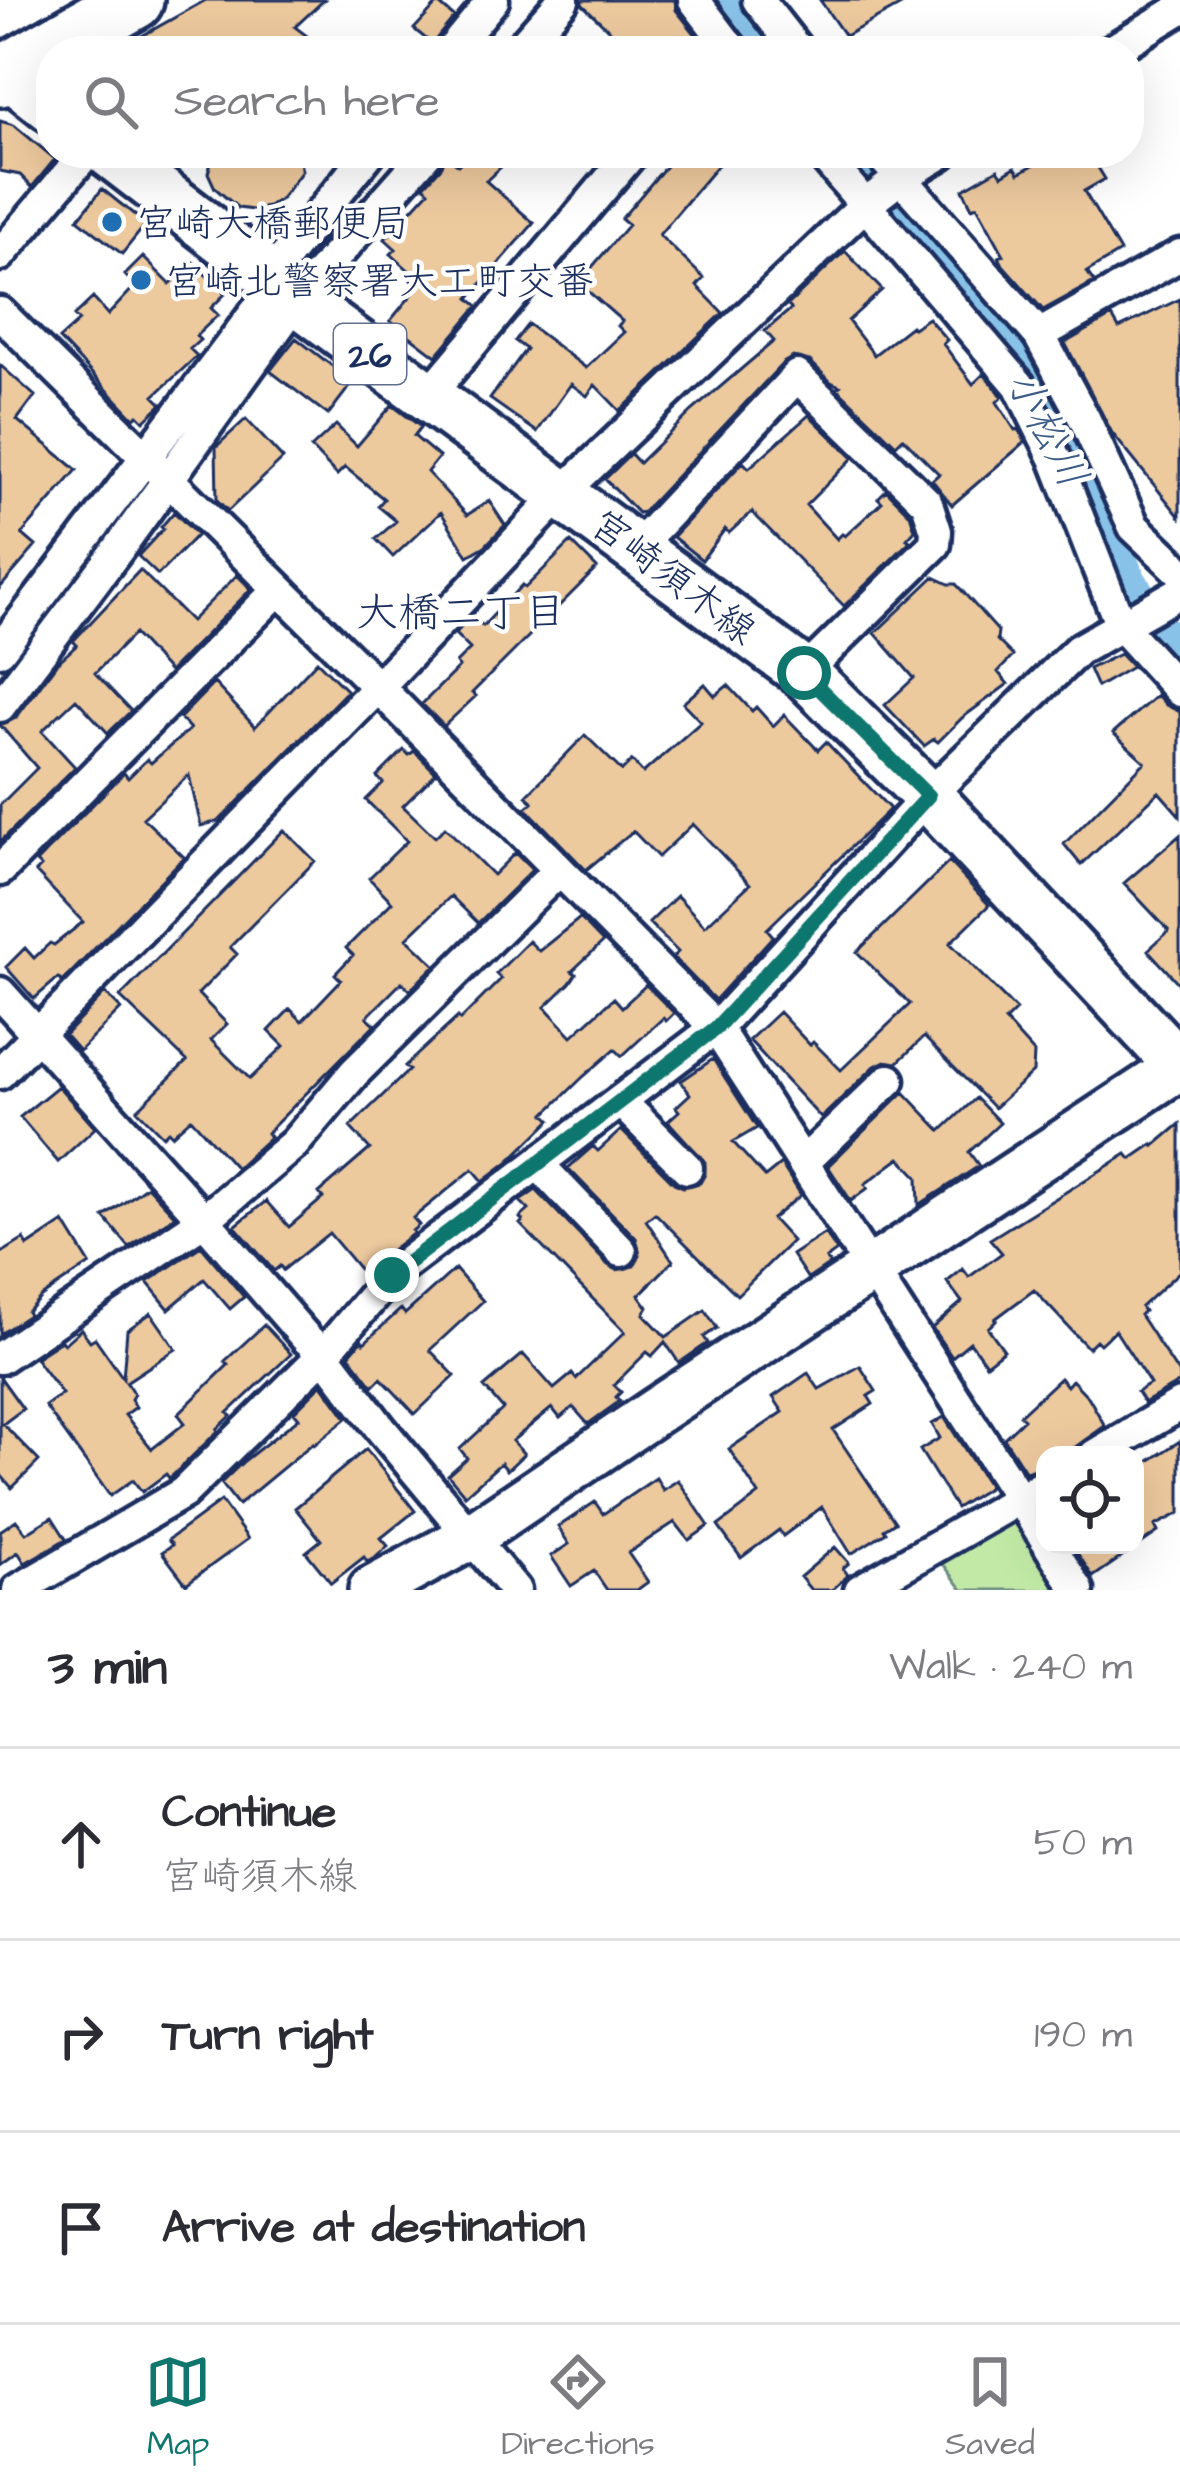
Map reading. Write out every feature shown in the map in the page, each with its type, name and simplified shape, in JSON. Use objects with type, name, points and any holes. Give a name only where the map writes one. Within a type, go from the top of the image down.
[{"type":"highway","points":[[2,63],[65,0]]},
{"type":"highway","points":[[59,36],[134,0]]},
{"type":"highway","points":[[2,63],[36,47]]},
{"type":"main road","points":[[2,63],[36,94]]},
{"type":"main road","name":"宮崎須木線","points":[[129,168],[283,288],[804,673],[928,796],[1180,1066]]},
{"type":"street","points":[[464,36],[493,0]]},
{"type":"street","points":[[531,36],[563,0]]},
{"type":"street","points":[[694,0],[718,36]]},
{"type":"street","points":[[758,0],[786,36]]},
{"type":"street","points":[[1136,36],[1180,9]]},
{"type":"street","points":[[0,255],[73,168]]},
{"type":"street","points":[[0,706],[169,479],[359,168]]},
{"type":"street","points":[[0,650],[266,297],[283,288],[411,168]]},
{"type":"street","points":[[428,396],[619,168]]},
{"type":"street","points":[[833,168],[1019,385],[1055,458],[1121,626],[1180,691]]},
{"type":"street","points":[[891,168],[1039,335],[1134,527],[1180,571]]},
{"type":"street","points":[[0,1073],[562,493],[865,205],[917,168]]},
{"type":"street","points":[[1039,335],[1180,255]]},
{"type":"street","points":[[0,313],[716,1028],[873,1269],[1032,1491],[860,1590]]},
{"type":"street","points":[[636,548],[797,376],[927,503],[936,531],[934,544],[804,673]]},
{"type":"street","points":[[0,870],[278,590]]},
{"type":"street","points":[[18,1590],[183,1493],[324,1354],[392,1275],[716,1028],[928,796],[1078,650],[1173,596]]},
{"type":"street","points":[[0,1358],[205,1220],[294,1144],[354,1073],[558,871]]},
{"type":"street","points":[[0,993],[324,1354],[515,1590]]},
{"type":"street","points":[[372,1590],[470,1537],[1180,1066]]},
{"type":"street","points":[[804,1162],[889,1080]]},
{"type":"street","points":[[620,1101],[687,1168]]},
{"type":"street","points":[[538,1164],[621,1251]]},
{"type":"street","points":[[1111,1446],[1180,1406]]},
{"type":"street","points":[[1055,1554],[1078,1590]]},
{"type":"green space","points":[[1006,1520],[1020,1524],[1063,1590],[963,1590],[940,1560]]},
{"type":"building","points":[[206,0],[324,0],[295,27],[307,36],[142,36]]},
{"type":"building","points":[[582,0],[675,0],[676,10],[697,36],[615,36]]},
{"type":"building","points":[[820,0],[910,0],[845,36]]},
{"type":"building","points":[[438,3],[454,17],[439,36],[422,36],[414,29]]},
{"type":"building","points":[[0,121],[14,125],[36,143],[36,168],[48,168],[32,187],[20,175],[0,171]]},
{"type":"building","points":[[210,168],[302,171],[281,199],[253,210],[238,208],[215,188]]},
{"type":"building","points":[[440,168],[500,168],[486,181],[534,223],[469,298],[478,306],[436,356],[390,321],[419,286],[391,254],[396,249],[385,239],[429,191],[424,186]]},
{"type":"building","points":[[664,168],[715,168],[659,235],[704,278],[697,286],[723,313],[620,411],[595,385],[587,396],[571,384],[537,432],[490,399],[526,349],[515,341],[528,324],[586,368],[624,332],[618,326],[622,321],[582,286],[590,276],[587,273],[628,225],[621,219]]},
{"type":"building","points":[[1013,168],[1019,173],[1028,168],[1098,168],[1105,179],[1084,191],[1120,252],[1087,272],[1094,282],[1043,310],[1003,265],[999,257],[1004,255],[963,189],[998,169],[1002,175]]},
{"type":"building","name":"宮崎大橋郵便局","points":[[102,189],[146,224],[122,254],[78,219]]},
{"type":"building","points":[[845,251],[882,290],[848,321],[874,355],[928,318],[973,384],[984,374],[999,392],[1002,397],[997,402],[1025,442],[952,505],[932,480],[939,474],[903,438],[896,445],[837,388],[840,386],[810,361],[793,357],[638,513],[605,479],[631,454],[639,463],[774,341],[765,331]]},
{"type":"building","points":[[143,257],[170,284],[193,262],[225,294],[211,308],[218,315],[196,336],[200,340],[190,349],[197,356],[154,396],[162,404],[144,421],[138,415],[134,418],[59,339],[79,321],[74,316],[93,298],[108,315],[135,286],[125,275]]},
{"type":"building","points":[[1180,299],[1180,517],[1112,433],[1065,343],[1112,316],[1119,328]]},
{"type":"building","points":[[296,338],[353,382],[328,415],[270,371]]},
{"type":"building","points":[[0,365],[35,396],[17,420],[77,470],[22,534],[36,546],[0,588]]},
{"type":"building","points":[[392,405],[421,427],[414,436],[439,457],[427,472],[467,515],[489,501],[505,525],[468,556],[441,512],[393,557],[376,539],[396,521],[378,506],[384,499],[345,467],[337,475],[311,448],[336,425],[357,446]]},
{"type":"building","points":[[809,415],[853,458],[806,505],[837,539],[882,502],[878,498],[886,490],[910,514],[915,530],[910,541],[844,606],[752,512],[729,533],[725,529],[702,560],[673,537],[743,462],[749,468]]},
{"type":"building","points":[[246,419],[283,459],[228,511],[217,500],[216,447]]},
{"type":"building","points":[[174,512],[197,535],[158,575],[138,556]]},
{"type":"building","points":[[571,542],[597,568],[444,726],[422,704],[470,649],[455,634],[472,616],[483,626]]},
{"type":"building","points":[[140,570],[191,621],[237,575],[251,589],[169,672],[134,634],[95,673],[131,711],[108,733],[76,699],[42,731],[75,767],[0,842],[0,805],[37,768],[0,725],[16,718],[56,664],[77,645],[73,641]]},
{"type":"building","points":[[934,577],[956,584],[998,631],[997,640],[1013,656],[998,672],[1008,684],[938,742],[934,739],[924,746],[885,705],[914,678],[875,633]]},
{"type":"building","points":[[1120,654],[1132,667],[1097,687],[1089,669]]},
{"type":"building","points":[[317,661],[347,691],[219,821],[201,826],[189,775],[143,818],[184,857],[62,982],[58,978],[34,999],[6,967],[25,948],[34,958],[83,922],[36,872],[41,867],[36,862],[124,773],[128,778],[147,759],[151,763],[190,729],[180,718],[214,683],[255,727]]},
{"type":"building","points":[[705,684],[715,696],[728,685],[773,726],[784,715],[818,750],[826,742],[890,809],[767,929],[773,936],[715,1000],[673,957],[678,952],[649,923],[677,896],[705,926],[750,884],[693,824],[658,857],[633,831],[586,870],[526,808],[533,802],[526,796],[585,735],[622,771],[632,761],[643,773],[701,722],[683,703]]},
{"type":"building","points":[[1157,695],[1180,712],[1180,816],[1159,792],[1081,865],[1064,844],[1145,762],[1113,733]]},
{"type":"building","points":[[404,750],[409,755],[414,751],[436,773],[403,806],[435,837],[445,827],[493,875],[515,853],[532,870],[478,923],[451,896],[407,938],[435,965],[410,990],[402,982],[367,1017],[375,1024],[236,1168],[191,1118],[172,1135],[168,1131],[163,1136],[137,1110],[187,1061],[120,997],[284,830],[315,861],[230,947],[237,954],[198,994],[227,1024],[211,1040],[250,1079],[284,1046],[269,1031],[290,1009],[302,1021],[341,980],[335,974],[353,955],[346,948],[392,902],[369,878],[407,841],[366,800],[383,783],[377,777]]},
{"type":"building","points":[[1180,835],[1180,985],[1148,950],[1169,931],[1124,883]]},
{"type":"building","points":[[949,862],[989,905],[950,943],[1016,1010],[1005,1021],[1034,1053],[1033,1072],[994,1108],[924,1037],[897,1063],[885,1061],[875,1066],[821,1118],[749,1040],[779,1012],[841,1070],[910,1004],[857,952]]},
{"type":"building","points":[[580,918],[603,942],[572,971],[576,974],[570,983],[545,1007],[572,1036],[614,998],[622,1007],[646,985],[674,1013],[622,1056],[615,1049],[583,1077],[545,1114],[551,1120],[508,1162],[483,1181],[473,1169],[413,1218],[419,1225],[414,1233],[365,1276],[329,1233],[283,1270],[280,1266],[274,1271],[235,1226],[266,1201],[289,1227],[323,1198],[319,1193],[370,1149],[350,1127],[409,1070],[405,1066],[501,979],[496,974],[529,941],[539,951]]},
{"type":"building","points":[[105,993],[121,1009],[79,1051],[65,1035]]},
{"type":"building","points":[[713,1059],[757,1128],[733,1142],[765,1177],[781,1164],[801,1195],[772,1219],[792,1241],[737,1295],[655,1213],[646,1220],[673,1261],[639,1295],[648,1307],[644,1314],[666,1337],[705,1310],[717,1328],[704,1337],[708,1343],[679,1363],[665,1342],[652,1356],[647,1352],[614,1385],[621,1392],[616,1397],[620,1401],[588,1424],[573,1407],[560,1418],[552,1408],[512,1441],[524,1454],[507,1470],[501,1463],[465,1495],[448,1475],[467,1458],[460,1449],[503,1409],[484,1387],[523,1354],[554,1389],[572,1374],[576,1379],[625,1332],[520,1224],[529,1210],[520,1201],[536,1190],[608,1265],[617,1270],[634,1266],[640,1255],[636,1238],[568,1168],[593,1146],[598,1151],[621,1130],[674,1183],[683,1187],[700,1183],[705,1162],[668,1121],[690,1094],[681,1081]]},
{"type":"building","points":[[58,1086],[95,1128],[58,1162],[20,1117]]},
{"type":"building","points":[[904,1092],[941,1131],[976,1098],[1000,1123],[969,1152],[979,1166],[919,1205],[918,1177],[900,1158],[851,1201],[828,1166]]},
{"type":"building","points":[[1180,1124],[1180,1271],[1141,1307],[1140,1315],[1180,1382],[1144,1403],[1137,1392],[1150,1384],[1115,1330],[1088,1348],[1034,1290],[988,1328],[1004,1350],[986,1364],[970,1342],[952,1357],[932,1328],[962,1302],[947,1282],[963,1269],[969,1277],[1002,1253],[990,1239],[1127,1154],[1131,1159],[1154,1146]]},
{"type":"building","points":[[147,1186],[175,1216],[129,1247],[104,1217]]},
{"type":"building","points":[[64,1222],[90,1264],[41,1297],[29,1315],[0,1334],[0,1254],[24,1239],[28,1246]]},
{"type":"building","points":[[825,1233],[837,1251],[826,1259],[830,1264],[808,1279],[792,1255]]},
{"type":"building","points":[[201,1246],[244,1297],[230,1309],[204,1279],[169,1309],[147,1282]]},
{"type":"building","points":[[455,1269],[483,1301],[430,1350],[455,1376],[415,1414],[381,1378],[373,1386],[349,1355]]},
{"type":"building","points":[[151,1313],[176,1349],[126,1382],[136,1407],[125,1415],[152,1449],[185,1423],[178,1414],[264,1325],[291,1354],[228,1413],[231,1416],[218,1431],[172,1476],[166,1474],[142,1492],[133,1480],[110,1496],[45,1406],[62,1394],[35,1358],[61,1341],[64,1344],[81,1329],[90,1341],[95,1338],[123,1378],[127,1330]]},
{"type":"building","points":[[860,1366],[876,1391],[868,1396],[873,1404],[833,1430],[895,1522],[851,1554],[822,1507],[783,1536],[779,1530],[741,1558],[718,1526],[759,1495],[729,1449],[783,1412],[773,1397],[808,1373],[819,1389]]},
{"type":"building","points":[[0,1377],[23,1409],[3,1424],[39,1461],[12,1488],[0,1474]]},
{"type":"building","points":[[1060,1378],[1067,1386],[1072,1380],[1089,1398],[1105,1426],[1077,1446],[1036,1446],[1036,1468],[1026,1472],[1004,1438],[1024,1419],[1020,1415]]},
{"type":"building","points":[[322,1384],[347,1418],[238,1505],[221,1483],[299,1418],[294,1412]]},
{"type":"building","points":[[944,1417],[989,1487],[956,1508],[920,1450],[940,1438],[932,1424]]},
{"type":"building","points":[[1180,1441],[1180,1513],[1155,1526],[1158,1532],[1144,1542],[1144,1464]]},
{"type":"building","points":[[366,1449],[415,1511],[381,1538],[388,1546],[375,1558],[367,1562],[364,1557],[331,1583],[306,1552],[321,1540],[295,1508]]},
{"type":"building","points":[[656,1478],[663,1490],[678,1480],[709,1526],[689,1540],[675,1522],[628,1553],[648,1582],[637,1590],[607,1590],[594,1571],[571,1586],[551,1556],[569,1544],[558,1527],[595,1502],[603,1514]]},
{"type":"building","points":[[221,1501],[248,1539],[186,1584],[162,1552],[172,1545],[168,1540]]},
{"type":"building","points":[[52,1517],[66,1539],[25,1563],[18,1552],[0,1565],[0,1531],[16,1520],[26,1533]]},
{"type":"building","points":[[835,1547],[849,1563],[843,1568],[848,1575],[832,1590],[811,1590],[800,1577]]},
{"type":"building","points":[[1078,1554],[1126,1554],[1093,1577]]},
{"type":"waterway","name":"小松川","points":[[726,0],[756,36]]},
{"type":"waterway","name":"小松川","points":[[861,168],[969,296],[1038,396]]},
{"type":"waterway","name":"小松川","points":[[1067,456],[1124,582],[1180,662]]},
{"type":"place","name":"宮崎大橋郵便局","points":[[112,222]]},
{"type":"place","name":"宮崎北警察署大工町交番","points":[[141,280]]},
{"type":"district","name":"大橋二丁目","points":[[461,611]]},
{"type":"route","points":[[392,1275],[716,1028],[928,796],[804,673]]}]
